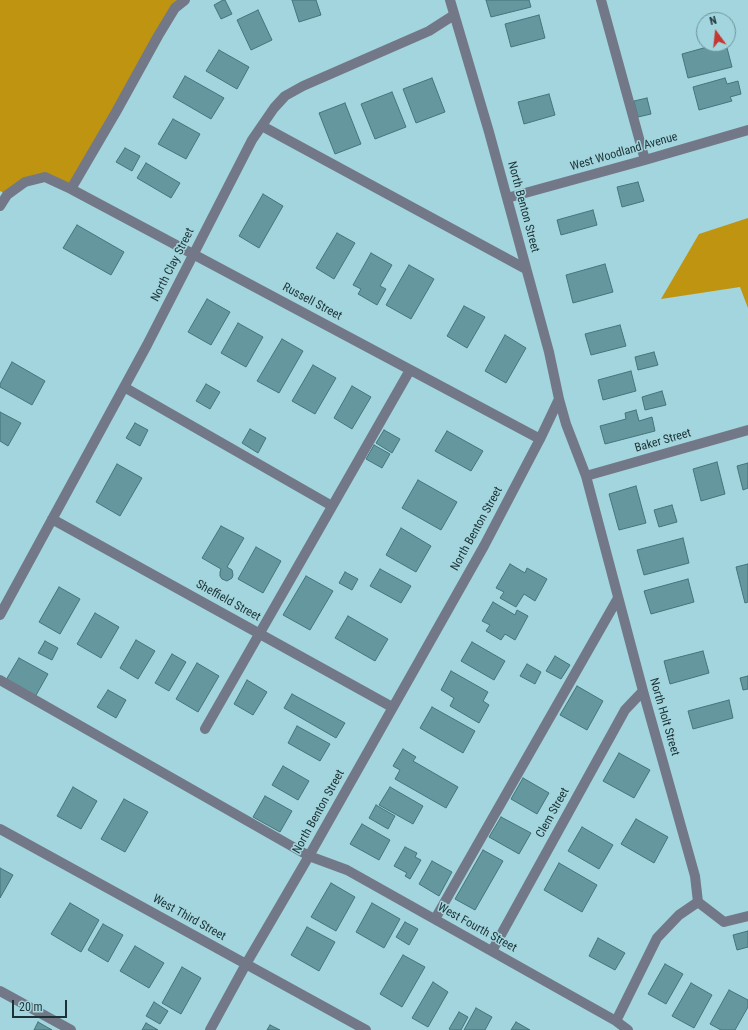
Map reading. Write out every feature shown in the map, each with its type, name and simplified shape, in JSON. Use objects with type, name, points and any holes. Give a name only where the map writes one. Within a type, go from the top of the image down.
[{"type":"street","points":[[71,189],[158,36],[175,8],[185,0]]},
{"type":"street","name":"North Benton Street","points":[[210,1030],[484,546],[540,439],[559,399],[549,352],[507,198],[450,0]]},
{"type":"street","points":[[601,0],[645,160]]},
{"type":"street","name":"North Clay Street","points":[[0,615],[147,345],[252,140],[262,126],[285,96],[303,86],[429,31],[454,15]]},
{"type":"street","points":[[262,126],[526,269]]},
{"type":"street","name":"West Woodland Avenue","points":[[507,198],[748,130]]},
{"type":"street","name":"Russell Street","points":[[0,206],[7,195],[25,182],[45,177],[71,189],[540,439]]},
{"type":"street","points":[[205,729],[410,370]]},
{"type":"street","points":[[124,388],[332,506]]},
{"type":"street","name":"North Holt Street","points":[[559,399],[566,424],[586,476],[643,691],[695,876],[698,902]]},
{"type":"street","name":"Baker Street","points":[[586,476],[748,430]]},
{"type":"street","name":"Sheffield Street","points":[[52,518],[392,707]]},
{"type":"street","points":[[435,919],[618,598]]},
{"type":"street","name":"West Fourth Street","points":[[0,680],[309,856],[347,870],[616,1021],[628,1030]]},
{"type":"street","name":"Clem Street","points":[[492,951],[625,710],[643,691]]},
{"type":"street","name":"West Third Street","points":[[0,829],[366,1030]]},
{"type":"street","points":[[616,1021],[657,938],[679,914],[698,902],[724,922],[748,916]]},
{"type":"street","points":[[0,991],[71,1030]]},
{"type":"shaded area","points":[[0,0],[185,0],[71,189],[45,177],[7,195],[0,191]]},
{"type":"shaded area","points":[[748,218],[748,308],[740,287],[661,299],[699,234]]},
{"type":"building","points":[[225,0],[232,14],[221,19],[214,5]]},
{"type":"building","points":[[292,0],[316,0],[321,15],[299,22]]},
{"type":"building","points":[[486,0],[529,0],[531,7],[491,17]]},
{"type":"building","points":[[258,10],[272,40],[251,50],[237,20]]},
{"type":"building","points":[[539,15],[545,38],[511,47],[505,24]]},
{"type":"building","points":[[219,50],[249,67],[237,89],[206,71]]},
{"type":"building","points":[[696,50],[696,52],[728,52],[732,67],[688,78],[682,54]]},
{"type":"building","points":[[185,76],[224,98],[211,119],[173,97]]},
{"type":"building","points":[[432,78],[445,112],[416,123],[403,89]]},
{"type":"building","points":[[725,78],[727,84],[738,81],[741,94],[730,97],[732,101],[699,110],[693,87]]},
{"type":"building","points":[[392,92],[406,127],[375,139],[361,104]]},
{"type":"building","points":[[549,94],[555,115],[524,124],[518,102]]},
{"type":"building","points":[[647,98],[651,114],[638,117],[634,101]]},
{"type":"building","points":[[345,103],[361,144],[335,154],[319,113]]},
{"type":"building","points":[[173,119],[200,134],[186,159],[158,144]]},
{"type":"building","points":[[125,148],[140,156],[132,171],[116,162]]},
{"type":"building","points":[[146,163],[180,183],[171,198],[137,178]]},
{"type":"building","points":[[638,182],[644,201],[622,207],[617,187]]},
{"type":"building","points":[[263,194],[283,206],[259,248],[239,236]]},
{"type":"building","points":[[593,210],[597,225],[561,235],[557,220]]},
{"type":"building","points":[[77,225],[124,252],[111,275],[63,248]]},
{"type":"building","points":[[337,233],[355,243],[334,279],[316,268]]},
{"type":"building","points":[[371,253],[392,265],[380,286],[386,289],[377,305],[358,294],[361,289],[353,285]]},
{"type":"building","points":[[605,264],[613,292],[573,303],[566,275]]},
{"type":"building","points":[[409,265],[434,279],[411,319],[386,305]]},
{"type":"building","points":[[207,299],[230,312],[211,345],[188,332]]},
{"type":"building","points":[[464,306],[485,317],[467,348],[447,336]]},
{"type":"building","points":[[238,323],[263,337],[246,367],[221,353]]},
{"type":"building","points":[[620,325],[626,346],[591,355],[585,334]]},
{"type":"building","points":[[505,335],[526,348],[506,383],[485,371]]},
{"type":"building","points":[[282,339],[303,351],[279,393],[257,381]]},
{"type":"building","points":[[654,352],[658,365],[638,370],[635,357]]},
{"type":"building","points":[[12,362],[45,381],[32,405],[0,387],[0,384]]},
{"type":"building","points":[[313,365],[336,378],[315,414],[292,401]]},
{"type":"building","points":[[631,371],[636,391],[603,400],[598,380]]},
{"type":"building","points":[[206,384],[220,392],[210,409],[196,401]]},
{"type":"building","points":[[352,386],[371,397],[352,429],[334,418]]},
{"type":"building","points":[[662,391],[666,405],[645,410],[642,397]]},
{"type":"building","points":[[636,410],[639,421],[652,417],[655,431],[605,444],[600,426],[626,419],[625,413]]},
{"type":"building","points":[[0,412],[21,423],[8,446],[0,441]]},
{"type":"building","points":[[135,423],[148,430],[140,446],[126,438]]},
{"type":"building","points":[[250,429],[266,438],[258,453],[242,443]]},
{"type":"building","points":[[384,430],[400,439],[392,453],[376,443]]},
{"type":"building","points":[[447,431],[483,451],[471,471],[435,451]]},
{"type":"building","points":[[374,445],[390,454],[382,468],[366,459]]},
{"type":"building","points":[[717,462],[725,494],[701,501],[693,469]]},
{"type":"building","points":[[748,463],[748,488],[743,490],[737,466]]},
{"type":"building","points":[[117,464],[142,478],[120,516],[96,502]]},
{"type":"building","points":[[418,480],[457,502],[441,530],[402,508]]},
{"type":"building","points":[[636,486],[646,523],[619,530],[609,494]]},
{"type":"building","points":[[672,505],[677,522],[659,527],[654,510]]},
{"type":"building","points":[[221,526],[244,538],[227,567],[232,570],[233,575],[232,578],[227,581],[222,579],[220,576],[221,569],[202,558]]},
{"type":"building","points":[[401,528],[431,546],[416,572],[386,555]]},
{"type":"building","points":[[683,538],[689,563],[644,575],[637,550]]},
{"type":"building","points":[[256,547],[281,561],[263,593],[238,579]]},
{"type":"building","points":[[510,564],[525,573],[527,568],[547,579],[535,601],[524,594],[516,607],[500,598],[504,592],[496,588]]},
{"type":"building","points":[[748,564],[748,602],[745,603],[736,567]]},
{"type":"building","points":[[380,569],[411,586],[401,603],[370,586]]},
{"type":"building","points":[[345,572],[358,579],[352,590],[339,583]]},
{"type":"building","points":[[306,576],[333,591],[310,630],[283,615]]},
{"type":"building","points":[[688,579],[694,602],[651,614],[644,591]]},
{"type":"building","points":[[59,587],[80,599],[60,634],[39,622]]},
{"type":"building","points":[[493,602],[515,615],[517,610],[528,616],[515,640],[505,634],[501,640],[486,631],[490,625],[482,621]]},
{"type":"building","points":[[95,613],[119,627],[101,658],[77,644]]},
{"type":"building","points":[[348,616],[388,639],[375,661],[335,638]]},
{"type":"building","points":[[136,640],[155,651],[138,679],[120,668]]},
{"type":"building","points":[[45,641],[58,648],[52,660],[38,653]]},
{"type":"building","points":[[472,642],[505,661],[494,680],[461,661]]},
{"type":"building","points":[[703,651],[709,673],[670,684],[664,661]]},
{"type":"building","points":[[172,654],[186,662],[169,691],[155,683]]},
{"type":"building","points":[[555,656],[570,665],[561,679],[546,671]]},
{"type":"building","points":[[19,658],[48,674],[35,697],[6,680]]},
{"type":"building","points":[[197,663],[219,676],[198,712],[176,699]]},
{"type":"building","points":[[527,664],[541,672],[535,684],[520,676]]},
{"type":"building","points":[[451,671],[488,692],[483,701],[489,705],[479,723],[450,706],[454,698],[441,690]]},
{"type":"building","points":[[748,676],[748,689],[743,690],[740,678]]},
{"type":"building","points":[[247,680],[267,692],[253,715],[234,704]]},
{"type":"building","points":[[577,686],[603,701],[587,730],[560,715]]},
{"type":"building","points":[[108,690],[126,700],[116,718],[97,707]]},
{"type":"building","points":[[292,694],[345,723],[336,738],[284,708]]},
{"type":"building","points":[[729,700],[733,718],[693,729],[688,711]]},
{"type":"building","points":[[432,707],[475,731],[463,753],[420,728]]},
{"type":"building","points":[[297,726],[330,744],[320,761],[288,743]]},
{"type":"building","points":[[403,749],[416,757],[413,761],[458,787],[446,808],[395,779],[400,770],[393,766]]},
{"type":"building","points":[[619,753],[650,770],[634,798],[603,781]]},
{"type":"building","points":[[283,766],[309,781],[298,800],[272,785]]},
{"type":"building","points":[[523,778],[549,793],[537,814],[511,799]]},
{"type":"building","points":[[73,787],[97,801],[81,829],[57,816]]},
{"type":"building","points":[[390,787],[423,806],[413,824],[379,805]]},
{"type":"building","points":[[265,796],[292,811],[280,832],[253,817]]},
{"type":"building","points":[[124,799],[148,812],[125,852],[101,839]]},
{"type":"building","points":[[376,805],[395,816],[388,829],[369,818]]},
{"type":"building","points":[[501,817],[531,833],[519,854],[489,837]]},
{"type":"building","points":[[636,819],[668,837],[654,863],[621,844]]},
{"type":"building","points":[[362,824],[390,840],[379,860],[350,844]]},
{"type":"building","points":[[582,827],[613,845],[599,869],[568,851]]},
{"type":"building","points":[[405,847],[417,853],[415,857],[421,860],[410,879],[405,876],[407,873],[394,866]]},
{"type":"building","points":[[483,850],[503,861],[475,910],[455,899]]},
{"type":"building","points":[[432,861],[452,872],[439,896],[419,884]]},
{"type":"building","points":[[559,863],[597,885],[582,912],[544,890]]},
{"type":"building","points":[[0,868],[13,875],[0,898]]},
{"type":"building","points":[[331,883],[355,897],[336,931],[311,917]]},
{"type":"building","points":[[70,903],[99,920],[81,952],[51,934]]},
{"type":"building","points":[[372,903],[400,919],[384,948],[356,932]]},
{"type":"building","points":[[405,922],[418,929],[409,945],[396,937]]},
{"type":"building","points":[[103,924],[123,935],[108,962],[88,950]]},
{"type":"building","points":[[307,927],[335,942],[319,971],[291,955]]},
{"type":"building","points":[[748,931],[748,947],[737,950],[733,935]]},
{"type":"building","points":[[598,938],[625,953],[615,970],[589,956]]},
{"type":"building","points":[[135,946],[164,963],[149,988],[120,971]]},
{"type":"building","points":[[403,955],[425,967],[402,1007],[380,994]]},
{"type":"building","points":[[665,964],[683,974],[666,1004],[648,994]]},
{"type":"building","points":[[182,967],[201,978],[181,1014],[162,1003]]},
{"type":"building","points":[[433,982],[448,992],[428,1027],[412,1018]]},
{"type":"building","points":[[691,983],[712,995],[694,1028],[672,1016]]},
{"type":"building","points":[[729,990],[748,1000],[748,1007],[735,1030],[721,1030],[710,1024]]},
{"type":"building","points":[[154,1002],[168,1011],[160,1024],[146,1016]]},
{"type":"building","points":[[476,1008],[492,1017],[485,1030],[464,1030]]},
{"type":"building","points":[[459,1012],[468,1017],[461,1030],[449,1029]]},
{"type":"building","points":[[38,1022],[52,1030],[34,1030]]},
{"type":"building","points":[[516,1022],[530,1030],[511,1030]]},
{"type":"building","points":[[146,1023],[158,1030],[142,1030]]},
{"type":"building","points":[[270,1025],[280,1030],[267,1030]]}]
